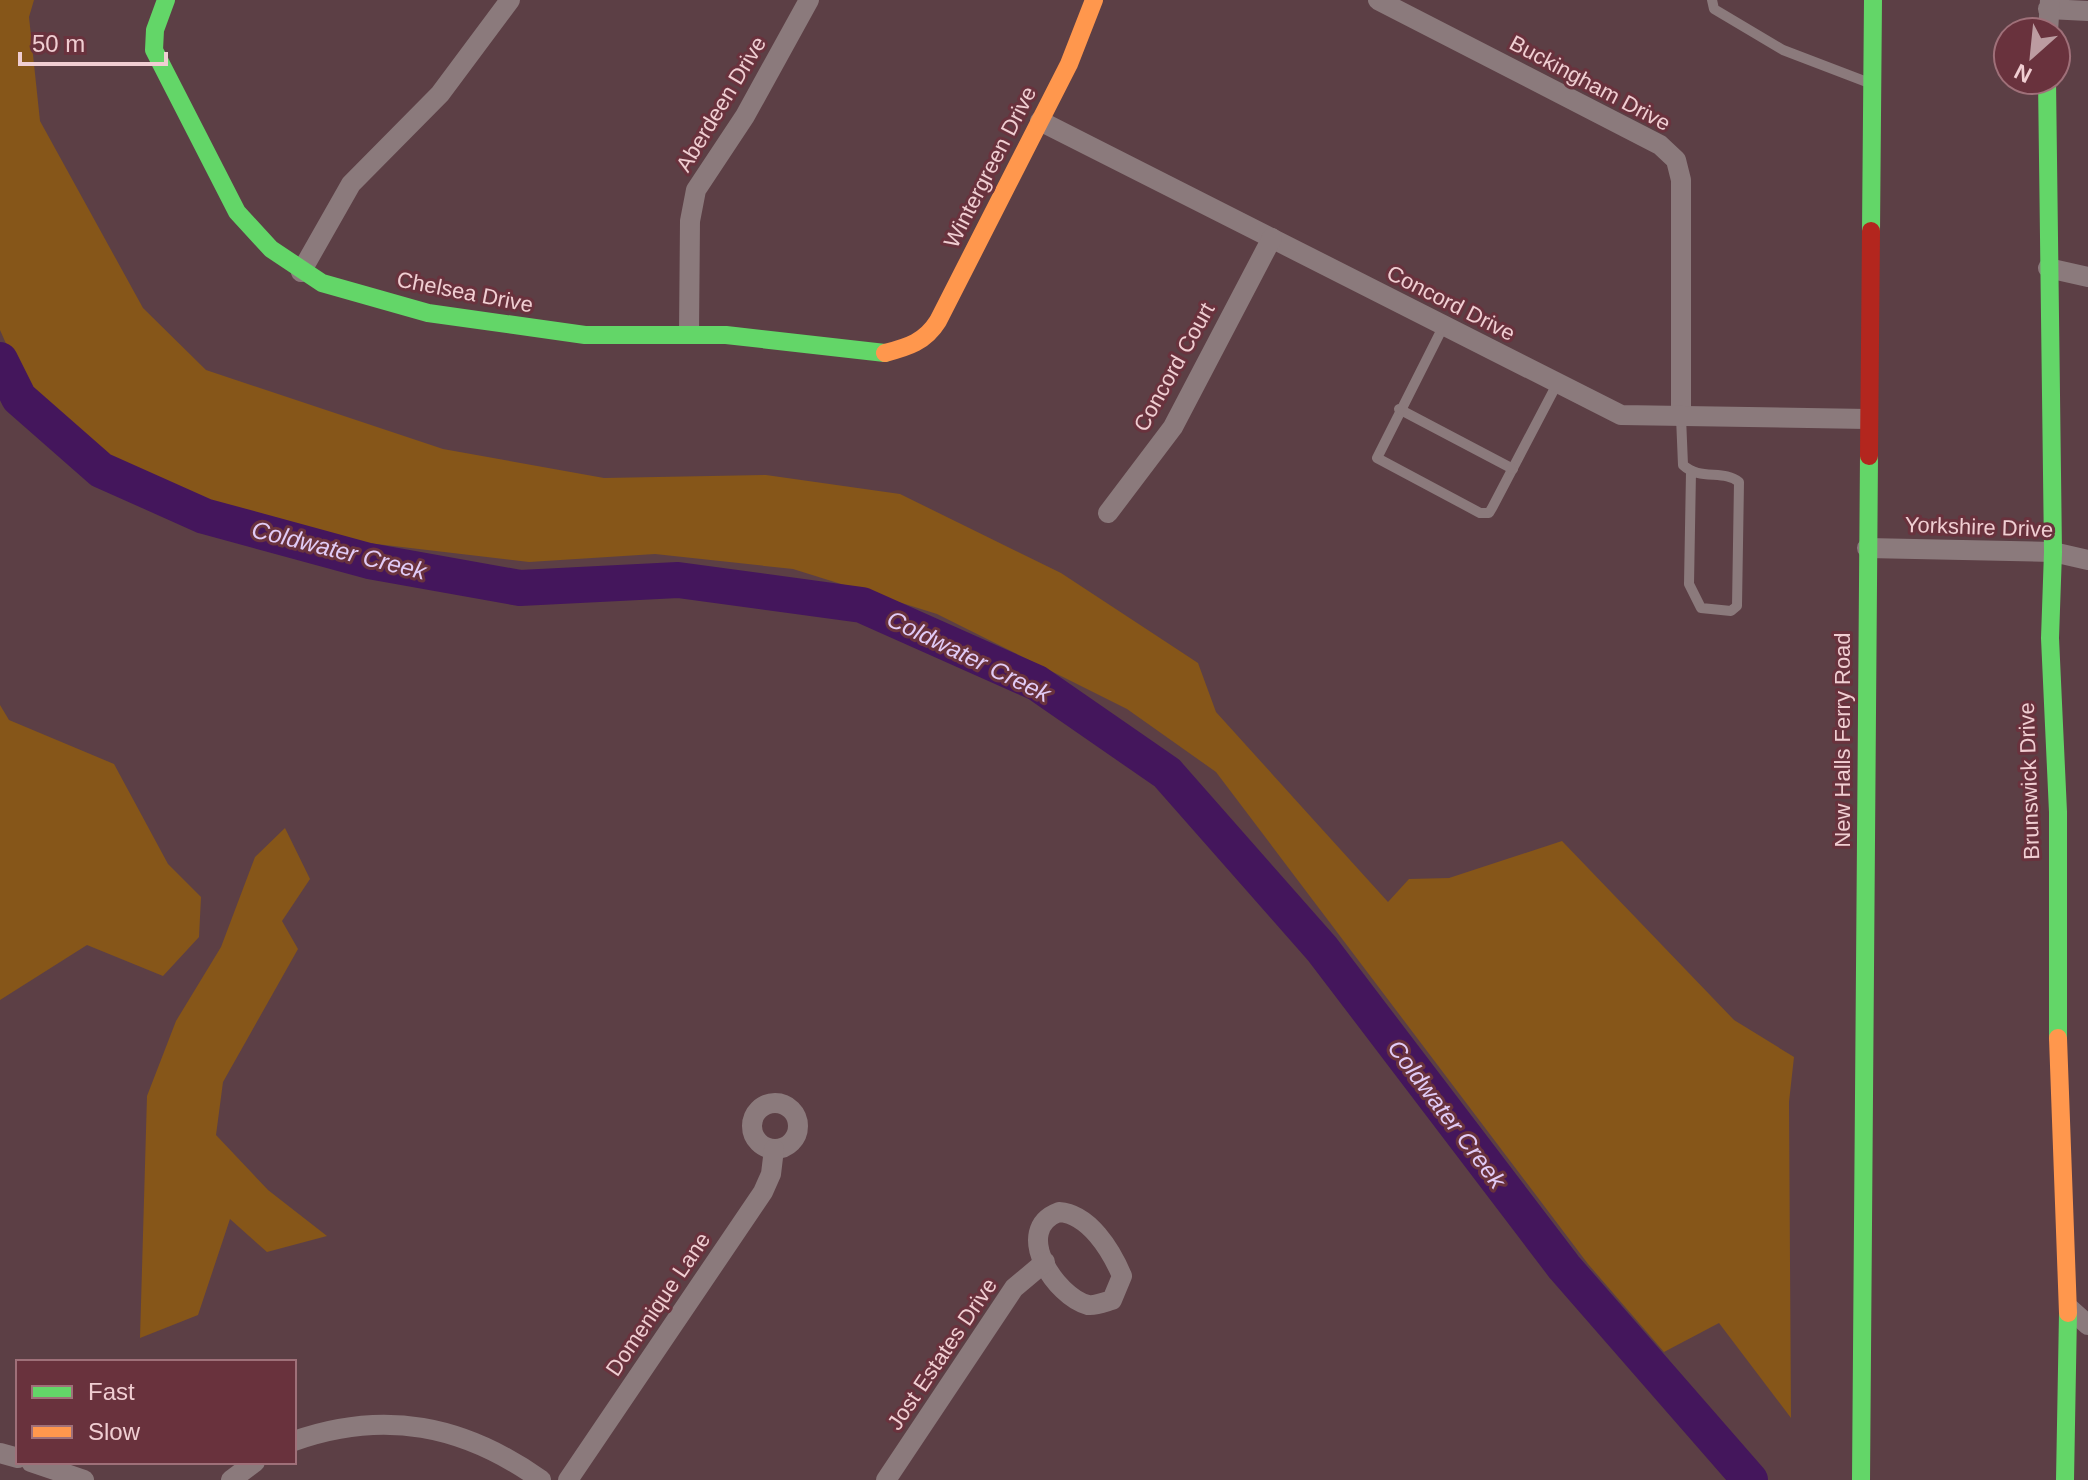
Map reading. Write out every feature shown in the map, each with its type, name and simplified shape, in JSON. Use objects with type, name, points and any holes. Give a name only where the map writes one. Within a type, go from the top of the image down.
[{"type":"street","name":"Chelsea Drive","points":[[166,0],[155,30],[154,50],[237,212],[271,249],[301,272],[322,283],[393,304],[536,330],[623,336],[689,334],[769,338],[886,353],[914,345]]},
{"type":"street","points":[[301,272],[351,184],[440,94],[510,0]]},
{"type":"street","name":"Aberdeen Drive","points":[[689,334],[690,221],[696,190],[752,104],[809,0]]},
{"type":"street","name":"Wintergreen Drive","points":[[914,345],[930,334],[938,321],[1069,64],[1094,0]]},
{"type":"street","name":"Buckingham Drive","points":[[1378,0],[1660,145],[1676,160],[1681,180],[1681,417]]},
{"type":"street","name":"New Halls Ferry Road","points":[[1861,1480],[1873,0]]},
{"type":"street","points":[[2049,4],[2088,11]]},
{"type":"street","name":"Brunswick Drive","points":[[2047,96],[2053,552],[2048,595],[2049,671],[2057,783],[2057,1022],[2069,1308],[2065,1480]]},
{"type":"street","name":"Concord Drive","points":[[1040,121],[1621,415],[1868,419]]},
{"type":"street","name":"Concord Court","points":[[1108,513],[1173,427],[1272,238]]},
{"type":"street","points":[[2048,268],[2088,277]]},
{"type":"street","name":"Yorkshire Drive","points":[[1867,548],[2053,552],[2088,560]]},
{"type":"street","name":"Domenique Lane","points":[[568,1480],[763,1192],[771,1174],[774,1149]]},
{"type":"street","points":[[1059,1212],[1074,1213],[1085,1221],[1117,1263],[1122,1276],[1119,1290],[1112,1300],[1090,1306],[1075,1298],[1045,1262],[1036,1245],[1037,1232],[1047,1217],[1059,1212]]},
{"type":"street","name":"Jost Estates Drive","points":[[886,1480],[1014,1288],[1045,1262]]},
{"type":"street","points":[[2069,1308],[2088,1325]]},
{"type":"street","points":[[296,1440],[333,1428],[376,1422],[408,1425],[486,1446],[541,1480]]},
{"type":"street","points":[[37,1464],[84,1480]]},
{"type":"street","points":[[231,1480],[252,1464]]},
{"type":"lane","points":[[1712,0],[1714,9],[1783,50],[1822,68],[1874,85]]},
{"type":"lane","points":[[1443,327],[1377,452],[1381,461],[1484,514],[1489,513],[1557,384]]},
{"type":"lane","points":[[1399,409],[1513,469]]},
{"type":"lane","points":[[1681,417],[1681,459],[1691,472],[1689,578],[1697,604],[1706,610],[1731,611],[1737,606],[1741,487],[1733,478],[1691,472]]},
{"type":"shaded area","points":[[0,0],[34,0],[29,17],[40,121],[143,308],[206,370],[443,449],[604,478],[766,475],[900,494],[1061,573],[1198,663],[1216,712],[1388,902],[1409,879],[1449,878],[1562,841],[1734,1020],[1794,1057],[1789,1102],[1791,1418],[1719,1323],[1664,1352],[1588,1264],[1216,772],[1127,709],[937,614],[793,569],[655,554],[529,562],[351,541],[236,519],[134,482],[79,445],[23,382],[0,330]]},
{"type":"shaded area","points":[[0,705],[9,720],[114,764],[168,864],[201,897],[199,937],[163,976],[87,945],[0,1000]]},
{"type":"shaded area","points":[[285,828],[310,879],[282,921],[298,949],[223,1082],[216,1135],[268,1190],[327,1236],[267,1252],[230,1219],[198,1315],[140,1338],[147,1096],[176,1021],[221,947],[255,857]]},
{"type":"waterway","name":"Coldwater Creek","points":[[0,360],[19,398],[101,470],[204,516],[369,561],[520,588],[678,580],[862,605],[1037,683],[1167,773],[1322,949],[1564,1267],[1750,1480]]},
{"type":"traffic: fast","points":[[166,0],[155,30],[154,50],[237,212],[271,249],[322,283],[428,313],[585,335],[726,335],[885,353]]},
{"type":"traffic: fast","points":[[1871,231],[1873,0]]},
{"type":"traffic: fast","points":[[2047,96],[2053,552],[2050,638],[2058,812],[2058,1038]]},
{"type":"traffic: fast","points":[[1861,1480],[1869,456]]},
{"type":"traffic: fast","points":[[2065,1480],[2068,1313]]},
{"type":"traffic: slow","points":[[885,353],[915,343],[938,321],[1069,64],[1094,0]]},
{"type":"traffic: slow","points":[[2058,1038],[2068,1313]]},
{"type":"traffic: jam","points":[[1869,456],[1871,231]]}]
